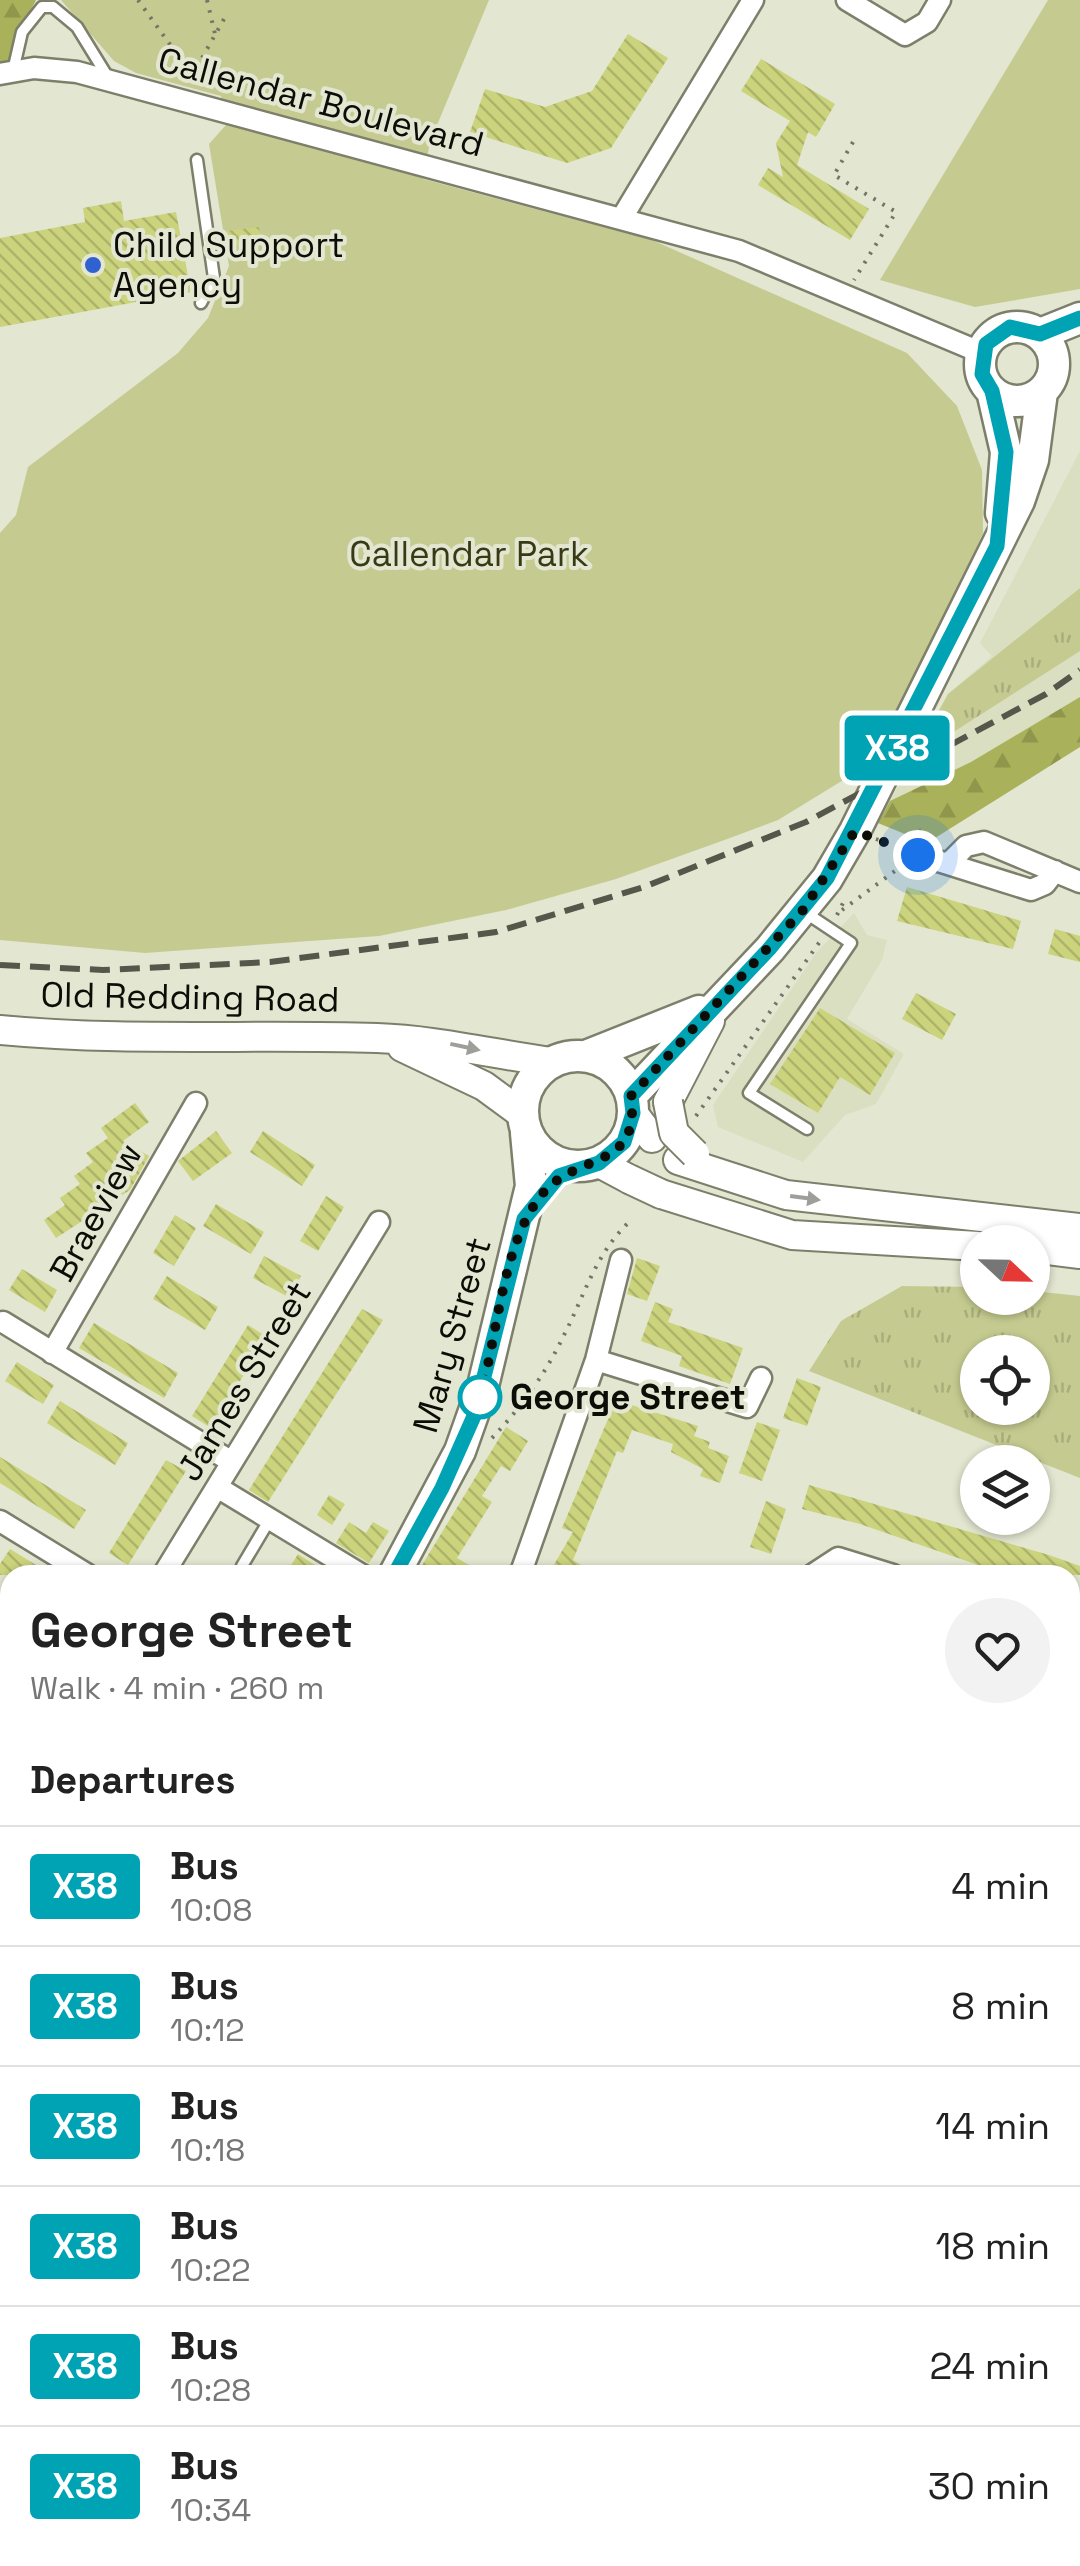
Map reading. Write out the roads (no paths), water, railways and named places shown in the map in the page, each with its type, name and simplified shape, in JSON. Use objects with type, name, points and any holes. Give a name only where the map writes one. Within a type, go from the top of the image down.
[{"type":"main road","points":[[997,546],[1006,452],[992,391],[982,374],[982,354],[992,336],[1010,327],[1040,334],[1080,318]]},
{"type":"main road","points":[[588,1165],[624,1142],[716,1002],[803,910],[855,831],[997,546],[1033,460],[1054,354],[1040,334]]},
{"type":"main road","points":[[992,391],[1022,401],[1047,385],[1080,354]]},
{"type":"main road","points":[[687,1157],[674,1133],[668,1102],[692,1052],[739,979]]},
{"type":"main road","points":[[716,1002],[586,1056],[552,1062],[530,1082],[524,1124],[545,1156],[588,1165],[661,1194],[792,1235],[960,1245]]},
{"type":"main road","name":"Old Redding Road","points":[[0,1030],[72,1037],[378,1038],[443,1042],[552,1062]]},
{"type":"main road","name":"Old Redding Road","points":[[378,1038],[452,1068],[524,1124]]},
{"type":"main road","points":[[586,1056],[615,1070],[639,1116],[687,1157],[761,1188],[816,1199],[1075,1224]]},
{"type":"main road","name":"Mary Street","points":[[400,1565],[442,1488],[474,1416],[524,1219],[532,1161],[524,1124]]},
{"type":"main road","name":"Mary Street","points":[[524,1219],[559,1176],[588,1165]]},
{"type":"main road","points":[[1050,1250],[1080,1254]]},
{"type":"street","points":[[623,216],[753,0]]},
{"type":"street","points":[[847,0],[905,35],[928,22],[940,0]]},
{"type":"street","name":"Callendar Boulevard","points":[[6,72],[54,68],[110,80],[623,216],[739,251],[982,354]]},
{"type":"street","points":[[948,864],[966,846],[984,842],[1080,882]]},
{"type":"street","points":[[918,855],[1031,890],[1045,884],[1055,871]]},
{"type":"street","name":"Braeview","points":[[52,1353],[196,1103]]},
{"type":"street","name":"James Street","points":[[169,1565],[380,1222]]},
{"type":"street","points":[[524,1565],[596,1360],[620,1260]]},
{"type":"street","points":[[3,1322],[232,1462]]},
{"type":"street","points":[[596,1360],[747,1407],[762,1378]]},
{"type":"street","points":[[218,1486],[346,1565]]},
{"type":"street","points":[[0,1521],[72,1565]]},
{"type":"street","points":[[827,1565],[838,1558],[860,1565]]},
{"type":"lane","points":[[6,72],[30,18],[42,7],[54,7],[77,26],[110,80]]},
{"type":"lane","points":[[197,160],[214,278],[201,303]]},
{"type":"lane","points":[[803,910],[851,943],[749,1093],[807,1129]]},
{"type":"lane","points":[[243,1565],[270,1518]]},
{"type":"railway","points":[[0,965],[103,970],[270,962],[496,932],[644,887],[806,822],[1046,694],[1080,670]]},
{"type":"place","name":"Child Support Agency","points":[[93,265]]},
{"type":"place","name":"George Street","points":[[480,1397]]},
{"type":"park label","name":"Callendar Park","points":[[469,554]]}]
